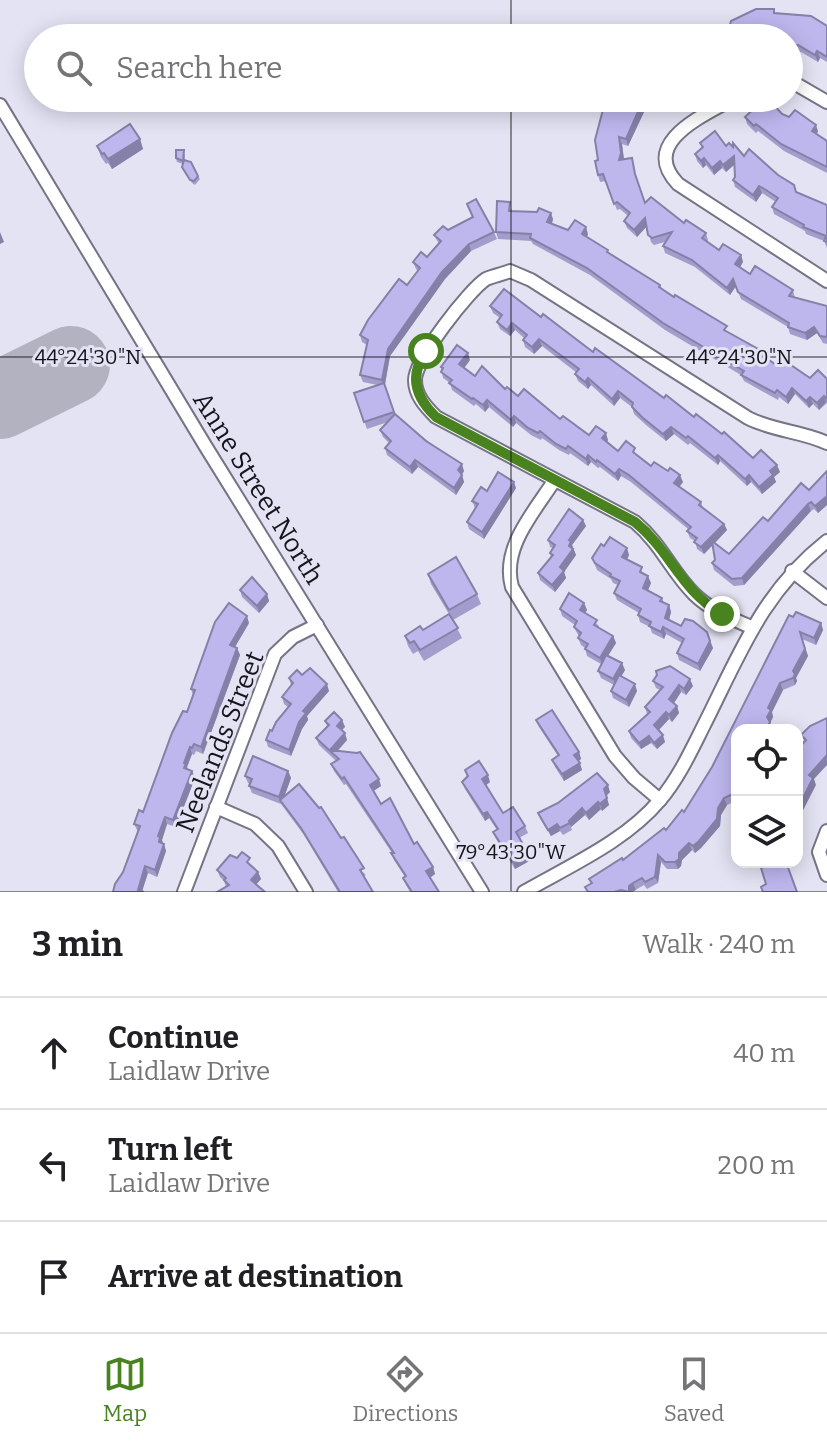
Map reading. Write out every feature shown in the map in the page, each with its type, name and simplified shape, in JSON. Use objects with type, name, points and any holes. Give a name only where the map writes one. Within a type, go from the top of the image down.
[{"type":"street","points":[[803,88],[827,102]]},
{"type":"street","name":"Anne Street North","points":[[0,105],[206,447],[482,892]]},
{"type":"street","points":[[712,112],[672,138],[666,158],[671,176],[678,184],[827,281]]},
{"type":"street","points":[[753,628],[695,596],[661,547],[635,522],[436,417],[420,399],[415,383],[421,357],[464,302],[486,280],[510,271],[531,280],[748,418],[773,429],[811,436],[827,443]]},
{"type":"street","points":[[554,481],[510,556],[508,570],[512,587],[615,756],[634,778],[660,800]]},
{"type":"street","points":[[524,892],[609,843],[660,800],[691,751],[770,598],[792,571],[827,541]]},
{"type":"street","points":[[792,571],[827,598]]},
{"type":"street","name":"Neelands Street","points":[[184,892],[275,654],[293,637],[317,625]]},
{"type":"street","points":[[216,807],[255,824],[278,846],[306,892]]},
{"type":"street","points":[[827,831],[819,852],[827,875]]},
{"type":"building","points":[[756,9],[811,16],[827,26],[827,57],[803,48],[803,24],[730,24]]},
{"type":"building","points":[[602,112],[638,112],[626,139],[619,137],[619,160],[632,158],[645,203],[651,197],[684,223],[686,220],[706,233],[702,238],[719,250],[723,244],[741,255],[735,264],[750,274],[755,266],[793,290],[789,296],[827,306],[827,337],[820,336],[814,327],[805,333],[788,327],[789,323],[738,292],[733,279],[727,288],[692,260],[663,246],[672,232],[652,238],[648,235],[645,218],[634,230],[624,221],[630,213],[617,202],[614,204],[603,174],[598,175],[595,140]]},
{"type":"building","points":[[750,112],[780,112],[789,117],[798,112],[816,125],[812,131],[827,141],[827,167],[781,144],[745,117]]},
{"type":"building","points":[[130,124],[140,139],[108,159],[97,146]]},
{"type":"building","points":[[715,131],[726,146],[729,143],[733,147],[733,143],[744,156],[749,149],[794,185],[796,192],[827,205],[827,242],[824,241],[826,236],[803,227],[772,207],[778,198],[766,190],[759,186],[753,195],[733,180],[734,156],[723,165],[720,161],[712,168],[704,158],[701,161],[695,154],[703,147],[700,143]]},
{"type":"building","points":[[176,150],[184,150],[183,161],[176,158]]},
{"type":"building","points":[[184,160],[191,162],[198,176],[194,181],[182,167]]},
{"type":"building","points":[[476,199],[494,232],[469,244],[442,272],[388,349],[382,380],[360,375],[368,340],[360,335],[368,320],[399,279],[407,285],[420,268],[413,262],[421,252],[427,257],[441,241],[434,235],[443,226],[448,230],[473,217],[467,204]]},
{"type":"building","points":[[497,201],[510,202],[509,211],[537,212],[539,208],[551,213],[547,222],[568,230],[575,220],[586,227],[582,234],[607,252],[674,297],[727,326],[724,330],[760,350],[763,356],[778,366],[782,359],[810,378],[818,370],[827,379],[827,399],[824,396],[817,403],[810,397],[806,401],[792,388],[786,397],[777,390],[775,393],[741,375],[744,371],[663,323],[587,268],[530,238],[531,234],[496,232]]},
{"type":"building","points":[[504,289],[593,352],[595,348],[664,398],[666,395],[694,417],[696,414],[722,434],[724,432],[753,458],[761,450],[777,465],[770,471],[773,475],[759,487],[749,475],[745,479],[718,455],[715,458],[688,436],[686,438],[671,427],[663,434],[618,391],[612,399],[588,378],[585,382],[575,374],[579,369],[539,339],[532,347],[523,340],[527,335],[512,323],[507,330],[497,322],[502,315],[490,306]]},
{"type":"building","points":[[457,345],[468,353],[459,364],[475,376],[482,366],[505,389],[507,387],[518,396],[524,389],[560,419],[563,416],[589,435],[596,426],[606,433],[602,438],[618,451],[626,441],[635,448],[633,452],[651,466],[654,462],[668,471],[670,468],[680,475],[674,483],[701,502],[699,505],[724,524],[701,547],[694,542],[697,538],[687,531],[691,527],[629,475],[619,469],[615,474],[588,455],[586,459],[568,446],[566,449],[556,444],[514,416],[511,420],[487,400],[483,405],[472,399],[449,383],[452,380],[441,372],[441,367]]},
{"type":"building","points":[[384,383],[394,412],[364,422],[354,393]]},
{"type":"building","points":[[395,414],[426,441],[462,464],[458,470],[462,475],[454,488],[415,460],[410,467],[385,448],[391,441],[380,430]]},
{"type":"building","points":[[827,471],[827,496],[815,506],[811,502],[808,504],[742,578],[732,579],[712,563],[715,560],[712,541],[729,554],[763,517],[768,521],[801,483],[809,490]]},
{"type":"building","points":[[498,472],[514,482],[482,532],[467,522],[478,504],[472,501],[481,487],[487,491]]},
{"type":"building","points":[[569,509],[583,520],[569,540],[569,546],[573,549],[560,567],[564,571],[552,585],[538,573],[553,555],[550,553],[555,545],[548,540]]},
{"type":"building","points":[[610,537],[627,548],[622,557],[642,567],[640,572],[648,576],[643,588],[669,605],[665,618],[681,626],[685,619],[693,621],[707,632],[710,641],[698,664],[677,653],[684,639],[663,627],[661,632],[649,626],[651,622],[638,615],[641,609],[614,593],[620,581],[610,576],[592,558]]},
{"type":"building","points":[[456,557],[477,594],[449,610],[428,574]]},
{"type":"building","points":[[252,577],[267,594],[257,606],[240,590]]},
{"type":"building","points":[[569,593],[584,603],[580,610],[597,620],[594,625],[613,636],[600,658],[585,649],[588,644],[578,638],[581,633],[574,627],[577,621],[560,609]]},
{"type":"building","points":[[229,603],[247,616],[230,645],[237,648],[201,747],[194,744],[190,747],[184,763],[184,768],[192,771],[173,820],[165,817],[158,836],[159,842],[164,844],[155,870],[145,866],[138,890],[144,892],[113,892],[140,826],[134,824],[139,810],[143,812],[172,733],[183,711],[187,712],[195,690],[191,689],[215,622]]},
{"type":"building","points":[[796,612],[821,623],[814,638],[800,632],[805,649],[793,671],[793,678],[780,683],[768,708],[771,710],[767,717],[769,724],[734,724],[789,615],[793,617]]},
{"type":"building","points":[[449,614],[458,628],[420,650],[414,641],[410,643],[405,636],[420,626],[423,630]]},
{"type":"building","points":[[606,655],[622,663],[613,679],[598,671]]},
{"type":"building","points":[[670,666],[690,679],[684,689],[679,685],[669,699],[677,706],[654,725],[663,735],[654,743],[649,736],[639,743],[629,731],[650,712],[645,707],[663,687],[653,681],[656,671]]},
{"type":"building","points":[[310,668],[327,684],[303,711],[306,713],[299,722],[289,750],[266,740],[270,730],[291,704],[282,697],[293,683],[289,678],[297,670],[302,675]]},
{"type":"building","points":[[619,675],[635,684],[626,700],[611,691]]},
{"type":"building","points":[[552,710],[579,752],[574,755],[580,763],[562,774],[552,760],[559,755],[536,720]]},
{"type":"building","points":[[334,712],[342,720],[337,726],[345,733],[330,750],[360,752],[379,779],[370,785],[381,804],[390,798],[414,844],[417,842],[433,867],[426,871],[439,892],[412,892],[391,853],[394,853],[344,777],[342,779],[331,764],[339,759],[316,738],[329,725],[325,721]]},
{"type":"building","points":[[827,718],[827,755],[809,775],[813,778],[803,798],[803,743],[806,740],[803,733]]},
{"type":"building","points":[[731,729],[731,795],[724,798],[718,808],[717,819],[699,841],[693,846],[689,843],[675,862],[665,862],[658,855],[655,877],[645,882],[642,878],[633,883],[629,886],[629,892],[588,892],[585,887],[592,883],[589,879],[623,860],[664,828],[666,830],[682,810],[684,812]]},
{"type":"building","points":[[253,756],[288,771],[279,797],[249,786],[252,779],[245,776]]},
{"type":"building","points":[[479,761],[488,775],[482,779],[503,813],[513,807],[525,826],[516,832],[528,853],[513,862],[493,832],[498,829],[487,812],[483,814],[462,782],[468,776],[465,770]]},
{"type":"building","points":[[597,773],[608,785],[604,789],[607,798],[586,813],[582,808],[570,823],[560,828],[557,824],[548,830],[538,813],[558,803]]},
{"type":"building","points":[[299,784],[321,807],[341,838],[344,837],[364,868],[360,870],[373,892],[340,892],[280,800]]},
{"type":"building","points":[[242,852],[250,858],[247,862],[258,872],[251,880],[265,892],[217,892],[229,885],[217,870],[230,855],[237,858]]},
{"type":"building","points":[[761,868],[788,868],[797,892],[763,892],[761,887],[766,884]]},
{"type":"runway","points":[[0,400],[71,365]]},
{"type":"route","points":[[426,351],[418,364],[415,383],[420,399],[436,417],[635,522],[661,547],[695,596],[722,614]]}]
